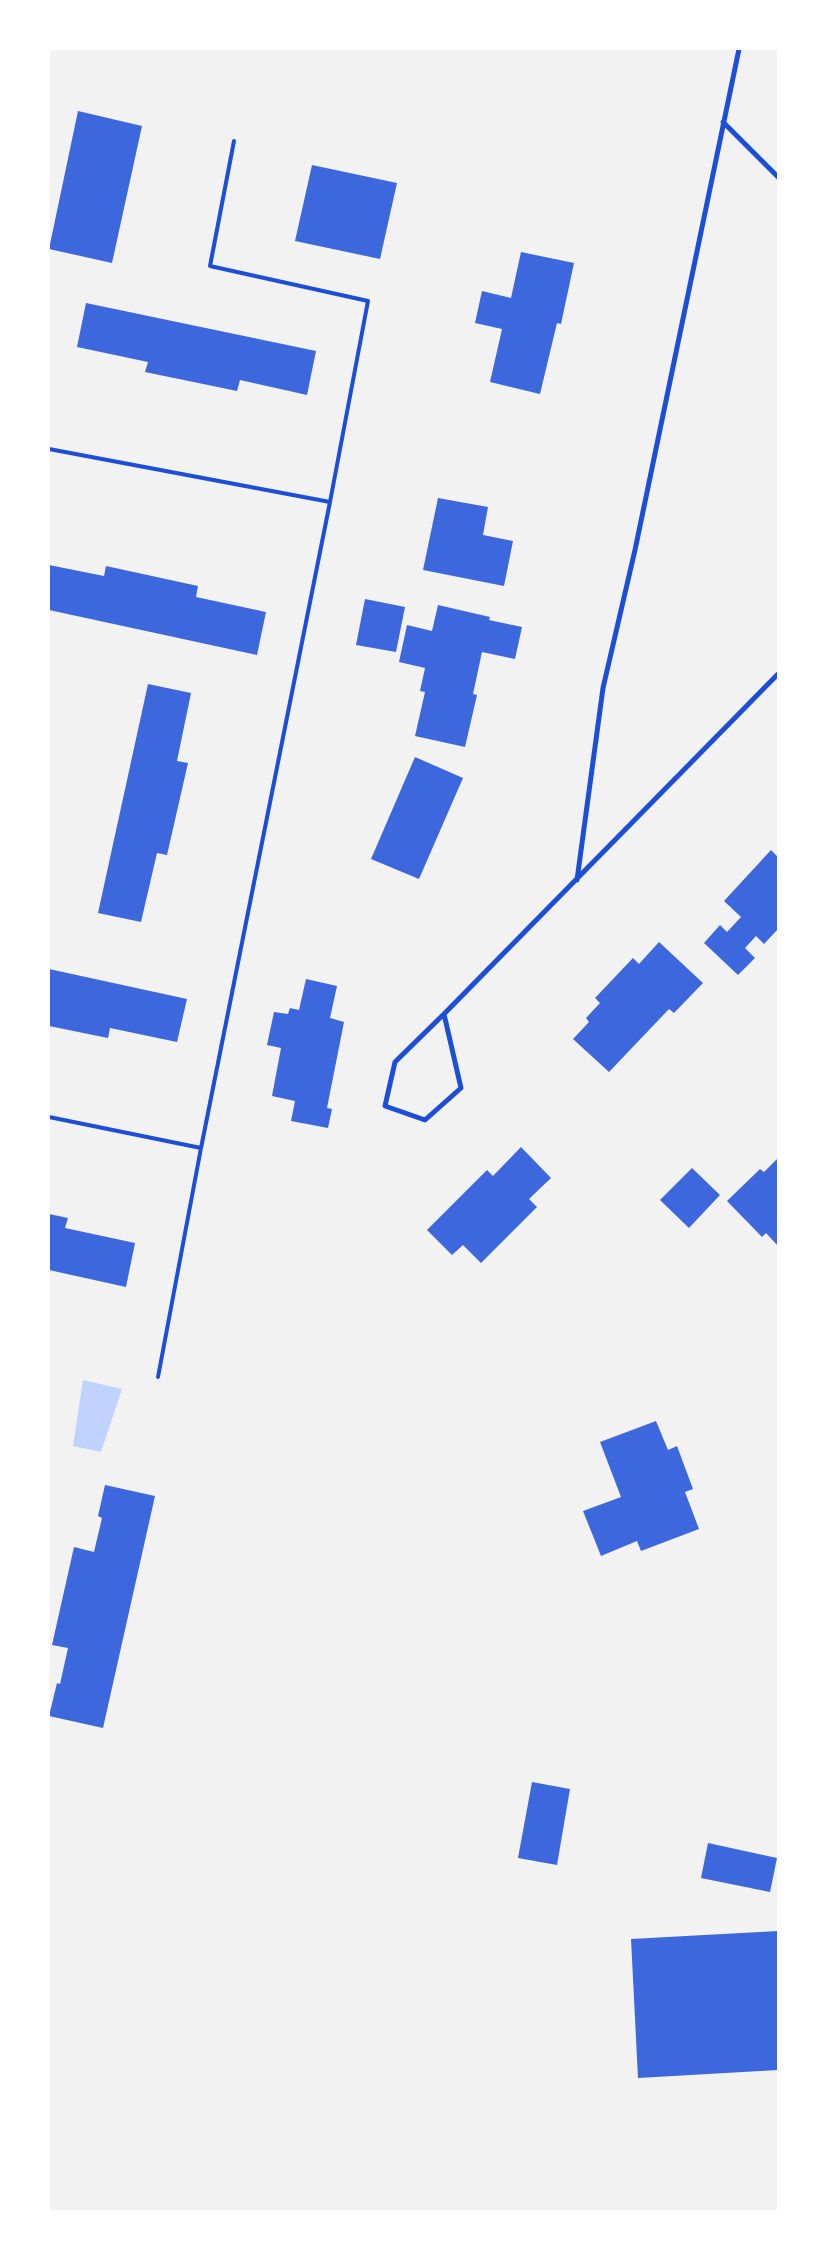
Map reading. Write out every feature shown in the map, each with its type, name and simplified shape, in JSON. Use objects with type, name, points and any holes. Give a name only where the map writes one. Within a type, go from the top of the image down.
[{"type":"street","points":[[576,880],[603,688],[634,550],[739,49]]},
{"type":"street","points":[[723,122],[778,177]]},
{"type":"street","points":[[444,1014],[461,1088],[425,1120],[385,1106],[395,1062],[778,674]]},
{"type":"lane","points":[[158,1378],[201,1148],[330,502],[368,301],[210,266],[234,140]]},
{"type":"lane","points":[[49,448],[330,502]]},
{"type":"lane","points":[[49,1116],[201,1148]]},
{"type":"water","points":[[83,1380],[122,1389],[101,1452],[73,1446]]},
{"type":"building","points":[[78,111],[142,126],[112,263],[49,249]]},
{"type":"building","points":[[312,165],[397,183],[380,259],[295,241]]},
{"type":"building","points":[[521,252],[574,263],[561,324],[557,323],[540,394],[490,382],[502,329],[475,323],[482,291],[511,298]]},
{"type":"building","points":[[86,303],[316,351],[307,395],[240,380],[237,391],[145,372],[148,362],[77,347]]},
{"type":"building","points":[[438,498],[488,507],[483,535],[513,541],[504,586],[423,570]]},
{"type":"building","points":[[49,565],[104,576],[106,566],[198,586],[196,597],[266,612],[257,655],[49,610]]},
{"type":"building","points":[[365,599],[405,607],[396,652],[356,645]]},
{"type":"building","points":[[438,605],[490,617],[489,620],[522,627],[515,659],[482,652],[473,694],[477,695],[465,747],[415,736],[425,692],[420,691],[425,668],[399,662],[407,625],[432,631]]},
{"type":"building","points":[[148,684],[191,693],[177,761],[188,763],[167,855],[157,853],[141,922],[98,913]]},
{"type":"building","points":[[415,757],[463,778],[419,879],[371,859]]},
{"type":"building","points":[[771,850],[778,857],[778,929],[764,944],[756,936],[745,948],[755,958],[738,975],[704,943],[720,925],[727,932],[741,917],[724,901]]},
{"type":"building","points":[[659,942],[703,983],[674,1013],[669,1009],[609,1072],[573,1039],[589,1022],[586,1018],[600,1003],[595,998],[633,958],[639,964]]},
{"type":"building","points":[[49,969],[187,999],[177,1042],[110,1028],[108,1038],[49,1026]]},
{"type":"building","points":[[306,979],[337,986],[330,1018],[344,1022],[327,1108],[332,1109],[328,1128],[291,1121],[295,1101],[272,1096],[281,1048],[267,1045],[274,1012],[288,1014],[290,1008],[299,1010]]},
{"type":"building","points":[[521,1147],[551,1178],[529,1199],[537,1207],[481,1263],[463,1245],[452,1255],[427,1230],[487,1170],[493,1176]]},
{"type":"building","points":[[778,1158],[778,1246],[766,1233],[762,1237],[727,1201],[760,1169],[764,1172]]},
{"type":"building","points":[[692,1168],[720,1195],[689,1228],[660,1200]]},
{"type":"building","points":[[49,1214],[68,1218],[65,1228],[135,1243],[126,1287],[49,1270]]},
{"type":"building","points":[[656,1421],[668,1450],[677,1446],[693,1489],[685,1492],[699,1529],[641,1551],[637,1541],[601,1556],[583,1511],[621,1497],[600,1442]]},
{"type":"building","points":[[105,1485],[155,1496],[103,1728],[49,1716],[57,1683],[60,1684],[68,1648],[52,1645],[74,1547],[94,1552],[102,1518],[98,1516]]},
{"type":"building","points":[[532,1782],[570,1789],[557,1865],[518,1858]]},
{"type":"building","points":[[708,1843],[777,1858],[770,1892],[701,1878]]},
{"type":"building","points":[[778,1931],[778,2070],[638,2078],[631,1939]]}]
